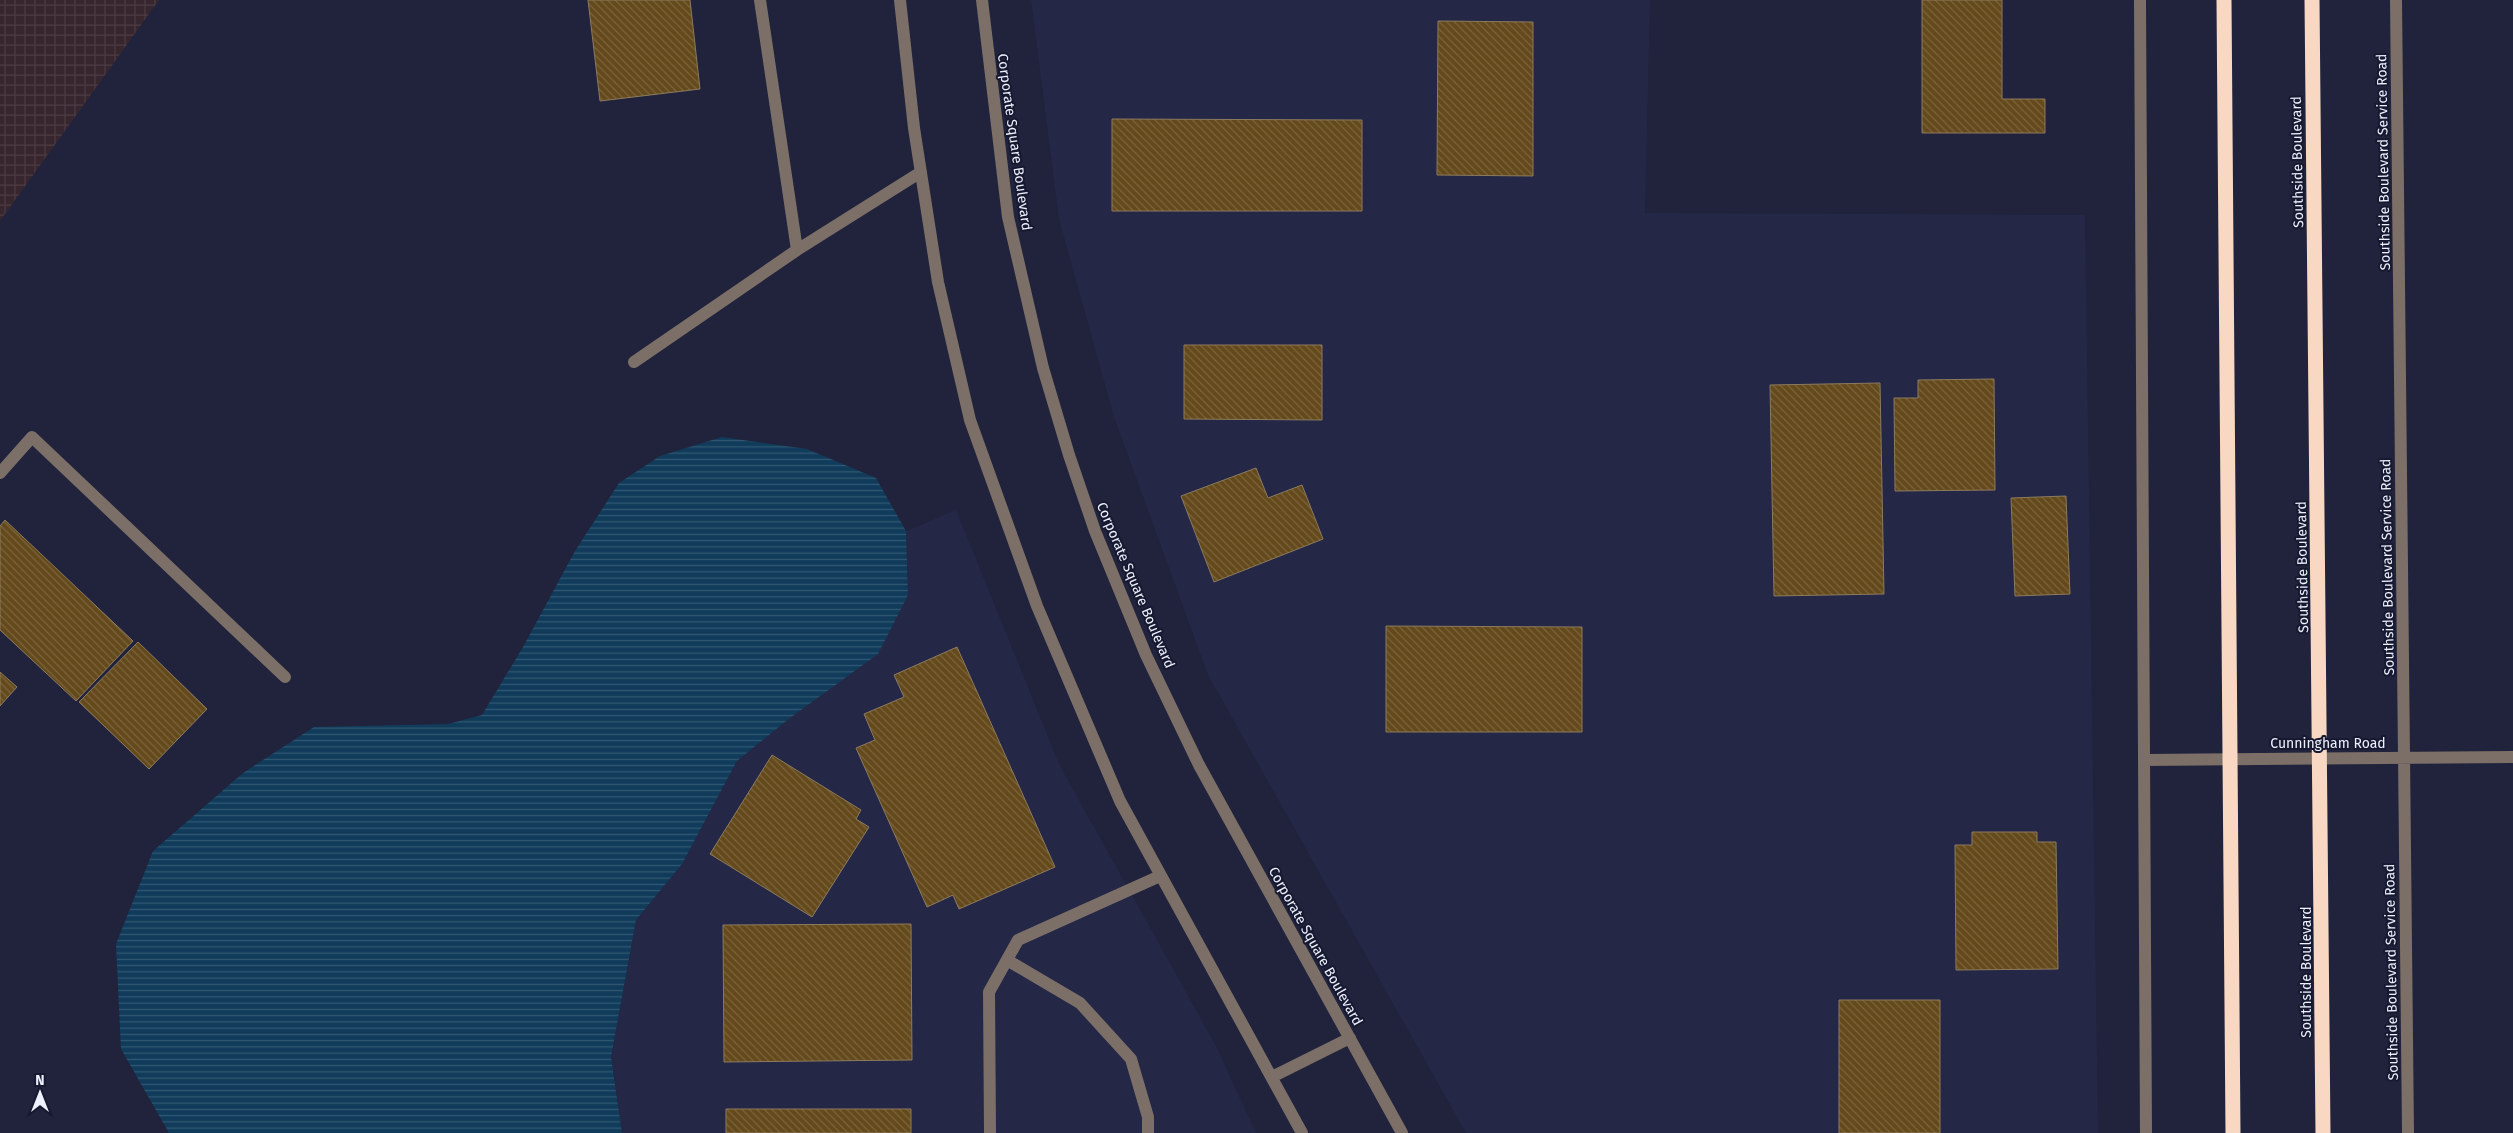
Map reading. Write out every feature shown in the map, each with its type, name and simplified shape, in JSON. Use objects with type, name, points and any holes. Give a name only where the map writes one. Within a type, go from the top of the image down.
[{"type":"highway","points":[[2224,0],[2233,1133]]},
{"type":"highway","name":"Southside Boulevard","points":[[2312,0],[2323,1133]]},
{"type":"street","points":[[760,0],[797,250]]},
{"type":"street","points":[[900,0],[921,172],[938,282],[970,420],[1036,606],[1120,802],[1302,1133]]},
{"type":"street","name":"Corporate Square Boulevard","points":[[982,0],[1008,217],[1043,368],[1068,455],[1091,521],[1146,655],[1199,765],[1402,1133]]},
{"type":"street","points":[[2140,0],[2146,1133]]},
{"type":"street","name":"Southside Boulevard Service Road","points":[[2396,0],[2408,1133]]},
{"type":"street","points":[[634,362],[797,250],[921,172]]},
{"type":"street","points":[[0,472],[32,437],[285,677]]},
{"type":"street","name":"Cunningham Road","points":[[2144,760],[2513,757]]},
{"type":"street","points":[[990,1133],[989,992],[1018,940],[1160,876]]},
{"type":"street","points":[[1007,960],[1080,1003],[1131,1059],[1148,1117],[1148,1133]]},
{"type":"street","points":[[1272,1077],[1350,1038]]},
{"type":"shaded area","points":[[0,0],[159,0],[0,221]]},
{"type":"shaded area","points":[[1031,0],[1650,0],[1645,213],[2085,215],[2098,1133],[1466,1133],[1208,675],[1114,417],[1059,219]]},
{"type":"shaded area","points":[[722,437],[807,449],[876,478],[906,531],[908,595],[878,654],[790,718],[737,761],[682,864],[636,920],[611,1057],[622,1133],[169,1133],[121,1049],[116,944],[153,851],[243,773],[314,727],[448,724],[482,715],[523,647],[575,551],[619,483],[660,456]]},
{"type":"shaded area","points":[[956,510],[1060,766],[1216,1046],[1256,1133],[622,1133],[611,1057],[636,920],[682,864],[737,761],[790,718],[908,595],[906,531]]},
{"type":"building","points":[[588,0],[690,0],[700,89],[600,101]]},
{"type":"building","points":[[1922,0],[2002,0],[2002,99],[2045,99],[2045,133],[1922,133]]},
{"type":"building","points":[[1438,21],[1533,22],[1533,176],[1437,175]]},
{"type":"building","points":[[1112,119],[1362,120],[1362,211],[1112,211]]},
{"type":"building","points":[[1184,345],[1322,345],[1322,420],[1184,419]]},
{"type":"building","points":[[1994,379],[1995,490],[1895,491],[1894,398],[1918,398],[1918,380]]},
{"type":"building","points":[[1880,383],[1884,594],[1774,596],[1770,385]]},
{"type":"building","points":[[1256,468],[1268,498],[1302,485],[1323,539],[1214,582],[1181,496]]},
{"type":"building","points":[[2066,496],[2070,594],[2015,596],[2011,498]]},
{"type":"building","points":[[5,520],[133,641],[76,701],[0,630],[0,526]]},
{"type":"building","points":[[1386,626],[1582,627],[1582,732],[1386,732]]},
{"type":"building","points":[[138,642],[207,709],[149,769],[79,702]]},
{"type":"building","points":[[957,647],[1055,867],[959,909],[953,895],[927,907],[856,748],[875,740],[864,714],[904,697],[894,675]]},
{"type":"building","points":[[0,672],[17,687],[0,706]]},
{"type":"building","points":[[772,755],[861,810],[856,819],[869,827],[812,917],[710,854]]},
{"type":"building","points":[[1972,832],[2037,832],[2037,842],[2056,842],[2058,969],[1956,970],[1955,845],[1972,845]]},
{"type":"building","points":[[911,924],[912,1060],[724,1062],[723,925]]},
{"type":"building","points":[[1839,1000],[1940,1000],[1940,1133],[1839,1133]]},
{"type":"building","points":[[726,1109],[911,1109],[911,1133],[726,1133]]}]
